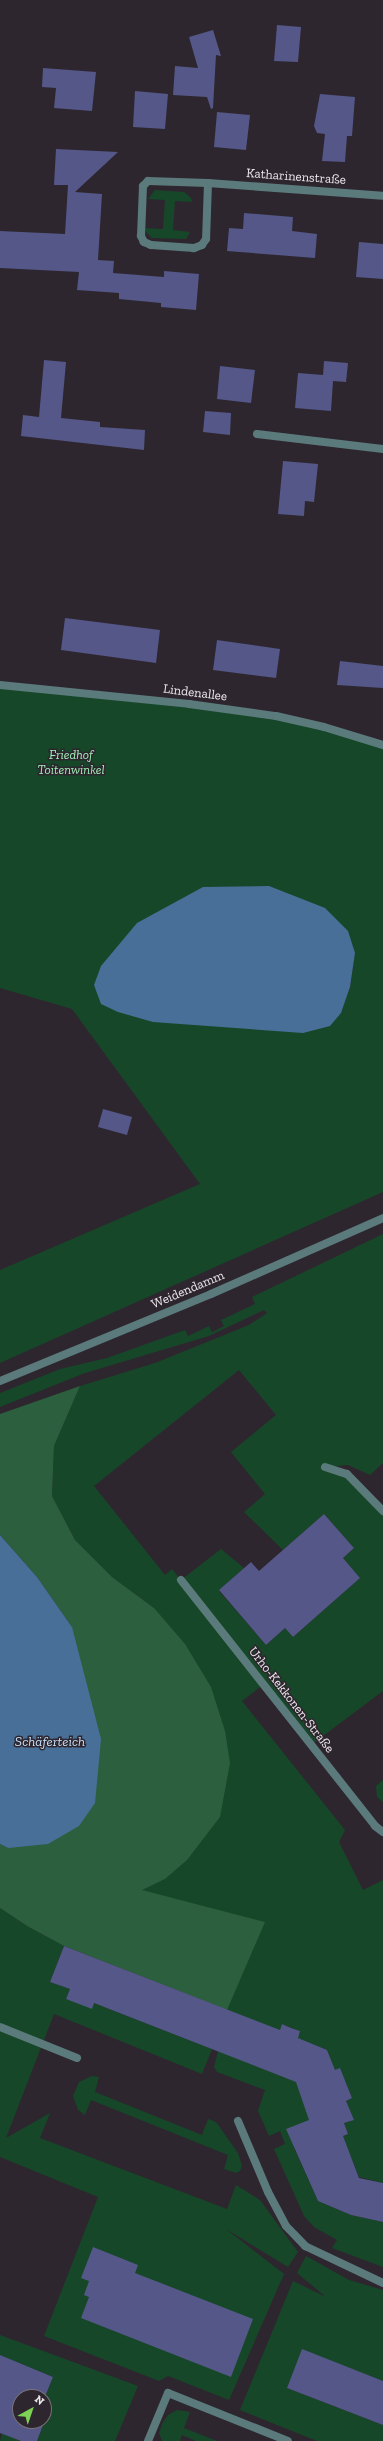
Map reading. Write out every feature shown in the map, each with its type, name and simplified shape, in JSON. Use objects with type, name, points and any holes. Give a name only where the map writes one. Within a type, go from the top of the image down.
[{"type":"street","name":"Katharinenstraße","points":[[208,183],[206,239],[202,245],[180,247],[151,245],[144,242],[140,236],[143,186],[148,181],[208,183],[383,196]]},
{"type":"street","points":[[257,434],[383,448]]},
{"type":"street","name":"Lindenallee","points":[[0,685],[189,704],[276,716],[324,727],[383,745]]},
{"type":"street","name":"Weidendamm","points":[[0,1381],[218,1291],[383,1218]]},
{"type":"street","points":[[326,1467],[347,1474],[383,1511]]},
{"type":"street","name":"Urho-Kekkonen-Straße","points":[[181,1580],[375,1826],[383,1832]]},
{"type":"street","points":[[0,2027],[77,2058]]},
{"type":"street","points":[[238,2121],[268,2192],[286,2226],[305,2246],[383,2283]]},
{"type":"street","points":[[148,2441],[168,2393],[288,2441]]},
{"type":"green space","points":[[155,190],[184,192],[191,198],[192,202],[175,201],[173,230],[190,232],[186,239],[152,238],[146,232],[145,228],[163,229],[165,200],[148,199]]},
{"type":"green space","name":"Friedhof Toitenwinkel","points":[[0,685],[276,716],[383,745],[383,1192],[0,1363],[0,1270],[200,1184],[72,1009],[0,988]],"holes":[[[355,953],[350,987],[341,1013]]]},
{"type":"green space","points":[[383,1234],[383,1463],[370,1475],[348,1465],[327,1467],[347,1474],[383,1511],[383,1691],[311,1745],[263,1685],[242,1701],[345,1830],[339,1842],[363,1890],[383,1880],[383,2183],[359,2177],[351,2157],[336,2139],[348,2134],[344,2123],[353,2120],[346,2101],[352,2098],[345,2080],[339,2083],[327,2050],[297,2038],[299,2031],[282,2024],[280,2031],[227,2010],[141,1890],[165,1879],[154,1608],[112,1577],[75,1540],[52,1496],[54,1446],[80,1386],[155,1363],[249,1325],[267,1313],[264,1310],[209,1336],[85,1373],[0,1407],[0,1393],[60,1369],[107,1358],[185,1330],[188,1336],[209,1326],[212,1332],[224,1326],[221,1320],[255,1304],[252,1297]],"holes":[[[239,1370],[276,1415],[231,1452],[265,1494],[244,1512],[283,1550],[324,1514],[354,1548],[343,1558],[360,1578],[293,1637],[285,1628],[266,1645],[219,1591],[244,1568],[221,1549],[181,1580],[172,1569],[165,1575],[94,1486]]]},
{"type":"green space","points":[[80,1386],[54,1446],[52,1496],[75,1540],[112,1577],[154,1608],[185,1644],[211,1687],[225,1731],[230,1763],[220,1817],[187,1860],[165,1879],[142,1890],[265,1922],[227,2010],[64,1946],[27,1926],[0,1908],[0,1844],[8,1848],[72,1627],[37,1577],[0,1535],[0,1414]]},
{"type":"green space","points":[[383,1780],[383,1802],[377,1797],[376,1786]]},
{"type":"green space","points":[[0,1908],[27,1926],[64,1946],[50,1982],[70,1989],[66,1999],[94,2003],[212,2049],[202,2074],[54,2014],[6,2138],[50,2113],[40,2138],[227,2209],[236,2185],[260,2200],[298,2252],[288,2267],[226,2229],[284,2274],[229,2400],[168,2376],[159,2381],[44,2336],[98,2197],[0,2157]]},
{"type":"green space","points":[[218,2051],[296,2081],[311,2123],[294,2148],[318,2201],[351,2215],[383,2222],[383,2267],[332,2248],[337,2240],[314,2227],[304,2216],[274,2149],[285,2144],[280,2131],[269,2136],[258,2111],[265,2090],[217,2072],[214,2067]]},
{"type":"green space","points":[[92,2076],[99,2077],[95,2092],[202,2135],[208,2119],[216,2122],[238,2153],[242,2166],[240,2171],[236,2173],[224,2169],[228,2155],[91,2100],[85,2115],[78,2110],[73,2096],[79,2082]]},
{"type":"green space","points":[[306,2256],[349,2280],[383,2290],[383,2381],[302,2350],[287,2388],[383,2425],[383,2441],[317,2441],[240,2410],[293,2281],[326,2297],[297,2273]]},
{"type":"green space","points":[[0,2335],[138,2386],[115,2441],[37,2441],[42,2429],[52,2429],[52,2389],[48,2389],[53,2377],[2,2356],[0,2361]]},
{"type":"green space","points":[[177,2410],[190,2412],[184,2428],[217,2441],[196,2441],[182,2435],[180,2441],[162,2441],[159,2433],[163,2422],[168,2415]]},
{"type":"green space","points":[[2,2433],[21,2441],[0,2441]]},
{"type":"water","points":[[269,886],[325,908],[348,931],[355,953],[350,987],[341,1013],[330,1026],[303,1033],[153,1022],[118,1012],[101,1004],[94,985],[101,966],[137,923],[203,887]]},
{"type":"water","name":"Schäferteich","points":[[0,1535],[37,1577],[72,1627],[101,1739],[95,1803],[79,1826],[48,1844],[8,1848],[0,1844]]},
{"type":"building","points":[[277,25],[301,27],[298,62],[274,61]]},
{"type":"building","points":[[213,30],[221,56],[216,55],[213,108],[211,109],[207,97],[173,95],[175,66],[198,68],[189,37]]},
{"type":"building","points":[[43,68],[96,72],[92,111],[54,108],[56,88],[42,87]]},
{"type":"building","points":[[135,91],[168,94],[165,129],[133,127]]},
{"type":"building","points":[[320,94],[355,97],[352,136],[347,136],[345,162],[322,161],[325,134],[317,133],[314,126]]},
{"type":"building","points":[[217,112],[250,115],[246,150],[214,147]]},
{"type":"building","points":[[56,149],[118,152],[75,192],[102,194],[98,260],[114,261],[113,273],[164,277],[164,271],[199,274],[196,310],[161,307],[161,303],[119,299],[119,293],[77,290],[79,272],[0,268],[0,231],[65,234],[68,185],[54,185]]},
{"type":"building","points":[[244,213],[293,217],[292,231],[317,234],[315,258],[227,251],[229,228],[243,229]]},
{"type":"building","points":[[359,242],[383,244],[383,279],[356,277]]},
{"type":"building","points":[[44,360],[66,362],[61,418],[100,422],[100,427],[145,430],[144,450],[21,436],[23,415],[39,417]]},
{"type":"building","points":[[324,361],[348,363],[346,382],[333,381],[331,411],[295,408],[298,373],[323,375]]},
{"type":"building","points":[[220,366],[255,370],[251,403],[217,399]]},
{"type":"building","points":[[205,411],[231,413],[230,435],[203,432]]},
{"type":"building","points":[[283,461],[318,464],[314,502],[305,501],[304,516],[278,514]]},
{"type":"building","points":[[65,618],[160,630],[156,663],[61,650]]},
{"type":"building","points":[[217,640],[280,649],[276,678],[213,670]]},
{"type":"building","points":[[340,661],[383,666],[383,688],[337,685]]},
{"type":"building","points":[[103,1109],[132,1117],[127,1135],[98,1127]]},
{"type":"building","points":[[324,1514],[354,1548],[343,1558],[360,1578],[293,1637],[285,1628],[266,1645],[219,1590],[251,1562],[259,1571]]},
{"type":"building","points":[[64,1946],[280,2030],[282,2024],[300,2031],[298,2038],[327,2050],[335,2070],[340,2068],[352,2098],[346,2101],[354,2120],[344,2123],[348,2134],[343,2136],[359,2178],[383,2183],[383,2222],[351,2215],[318,2201],[286,2129],[309,2120],[296,2082],[94,2003],[92,2009],[66,1999],[70,1989],[50,1982]]},
{"type":"building","points":[[93,2247],[138,2265],[135,2273],[253,2319],[231,2377],[81,2318],[89,2297],[84,2295],[89,2281],[81,2278]]},
{"type":"building","points":[[302,2349],[383,2381],[383,2425],[287,2388]]},
{"type":"building","points":[[0,2355],[53,2377],[48,2389],[12,2389],[12,2429],[42,2429],[37,2441],[21,2441],[0,2433]]}]
